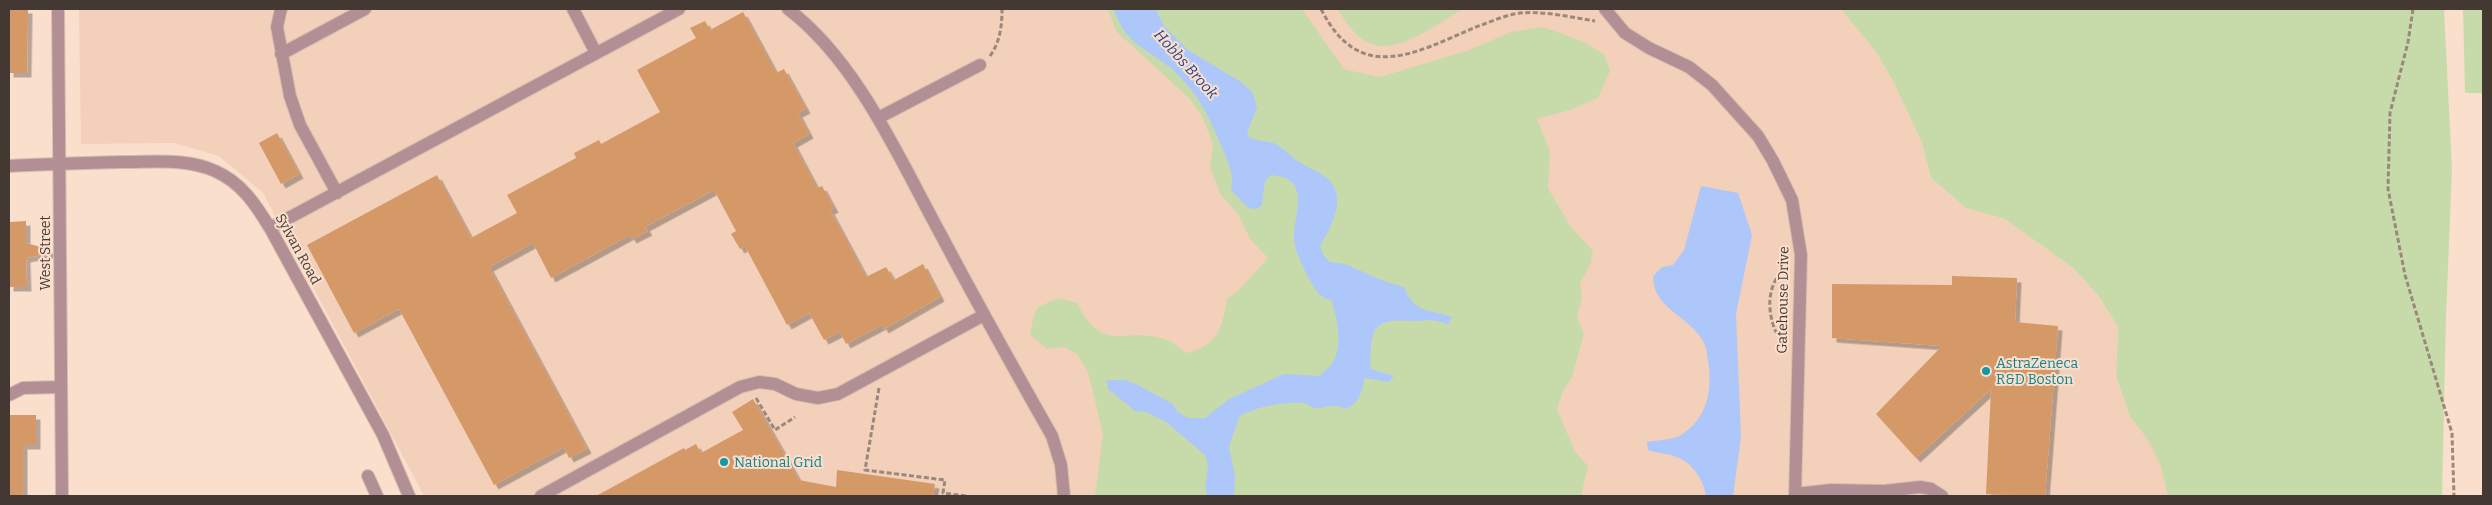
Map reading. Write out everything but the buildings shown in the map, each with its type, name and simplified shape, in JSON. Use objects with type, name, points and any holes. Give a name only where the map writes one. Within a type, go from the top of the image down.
[{"type":"street","name":"West Street","points":[[58,9],[62,496]]},
{"type":"street","points":[[281,9],[277,27],[290,96],[300,125],[336,193]]},
{"type":"street","points":[[281,54],[365,9]]},
{"type":"street","points":[[573,9],[596,53]]},
{"type":"street","points":[[270,228],[679,9]]},
{"type":"street","points":[[788,9],[810,26],[826,43],[878,118],[984,315],[1052,436],[1061,465],[1064,496]]},
{"type":"street","name":"Gatehouse Drive","points":[[1609,13],[1625,33],[1649,48],[1689,67],[1712,85],[1758,136],[1774,161],[1792,200],[1801,255],[1795,495]]},
{"type":"street","points":[[878,118],[980,66]]},
{"type":"street","name":"Sylvan Road","points":[[9,166],[59,163],[193,163],[216,171],[238,186],[255,205],[270,228],[382,435],[409,496]]},
{"type":"street","points":[[541,496],[740,386],[759,382],[775,384],[796,394],[818,398],[838,394],[984,315]]},
{"type":"street","points":[[9,395],[23,388],[60,387]]},
{"type":"street","points":[[368,476],[377,496]]},
{"type":"street","points":[[1795,495],[1831,490],[1884,491],[1920,487],[1942,496]]},
{"type":"path","points":[[980,66],[991,55],[998,42],[1002,24],[1002,9]]},
{"type":"path","points":[[1321,9],[1331,30],[1346,43],[1364,53],[1383,58],[1400,57],[1423,50],[1492,21],[1518,13],[1544,13],[1599,22],[1609,13]]},
{"type":"path","points":[[2413,9],[2408,42],[2390,113],[2388,189],[2405,276],[2452,432],[2454,496]]},
{"type":"path","points":[[1786,335],[1776,332],[1772,324],[1770,305],[1772,284],[1777,275],[1787,267]]},
{"type":"path","points":[[882,370],[865,470],[945,480],[943,493],[966,496]]},
{"type":"path","points":[[747,400],[756,397],[775,430],[795,417]]},
{"type":"shaded area","points":[[79,9],[1841,9],[1876,52],[1892,79],[1922,143],[1931,178],[1966,208],[2005,219],[2073,268],[2098,295],[2118,327],[2116,376],[2238,496],[424,496],[263,193],[219,156],[174,143],[81,144]]},
{"type":"green space","points":[[1108,9],[1302,9],[1344,69],[1380,77],[1469,50],[1511,32],[1543,27],[1582,41],[1604,54],[1610,71],[1598,98],[1570,110],[1537,119],[1550,151],[1548,188],[1570,226],[1591,249],[1593,247],[1591,263],[1580,284],[1582,297],[1577,316],[1584,334],[1572,377],[1563,391],[1557,409],[1575,452],[1588,466],[1581,496],[1095,496],[1103,434],[1088,372],[1077,354],[1064,347],[1047,349],[1030,335],[1033,318],[1038,307],[1058,298],[1077,303],[1096,329],[1106,334],[1116,336],[1152,336],[1170,341],[1186,353],[1205,346],[1211,341],[1220,327],[1227,299],[1237,292],[1268,258],[1250,239],[1238,214],[1221,195],[1210,168],[1213,144],[1202,116],[1190,99],[1116,31]]},
{"type":"green space","points":[[1337,9],[1462,9],[1415,37],[1389,46],[1376,45],[1365,41],[1357,35]]},
{"type":"green space","points":[[1841,9],[2444,9],[2452,168],[2442,496],[2168,496],[2160,464],[2148,440],[2130,416],[2116,376],[2118,327],[2098,295],[2073,268],[2005,219],[1966,208],[1931,178],[1922,143],[1892,79],[1876,52]]},
{"type":"green space","points":[[2463,9],[2483,9],[2483,93],[2465,93]]},
{"type":"water","name":"Hobbs Brook","points":[[1114,9],[1156,9],[1164,26],[1188,50],[1241,82],[1253,93],[1257,108],[1247,132],[1250,138],[1276,144],[1298,161],[1328,179],[1337,195],[1337,204],[1333,221],[1320,246],[1324,256],[1330,262],[1345,264],[1384,281],[1404,287],[1408,296],[1417,306],[1452,317],[1448,325],[1435,321],[1391,321],[1379,326],[1372,337],[1371,369],[1394,376],[1389,382],[1365,378],[1357,401],[1350,407],[1345,409],[1337,406],[1315,408],[1304,403],[1287,403],[1262,407],[1239,417],[1229,447],[1235,476],[1234,496],[1208,496],[1205,488],[1208,468],[1206,456],[1166,422],[1146,412],[1135,411],[1108,389],[1107,380],[1125,380],[1136,384],[1173,404],[1177,411],[1188,418],[1205,418],[1229,399],[1284,374],[1319,376],[1331,365],[1337,350],[1338,333],[1334,308],[1332,301],[1318,293],[1303,268],[1297,252],[1294,230],[1298,198],[1292,183],[1284,178],[1271,175],[1265,181],[1262,205],[1257,209],[1248,208],[1231,190],[1232,177],[1229,166],[1211,123],[1197,98],[1176,73],[1132,40],[1119,22]]},
{"type":"water","points":[[1701,186],[1738,193],[1752,235],[1736,314],[1741,437],[1733,496],[1706,496],[1700,479],[1689,464],[1675,456],[1648,450],[1647,442],[1677,437],[1690,428],[1702,412],[1709,393],[1710,383],[1705,345],[1698,333],[1665,305],[1659,297],[1653,276],[1662,267],[1673,265],[1684,250]]},
{"type":"place","name":"AstraZeneca R&D Boston","points":[[1986,371]]},
{"type":"place","name":"National Grid","points":[[724,462]]}]
